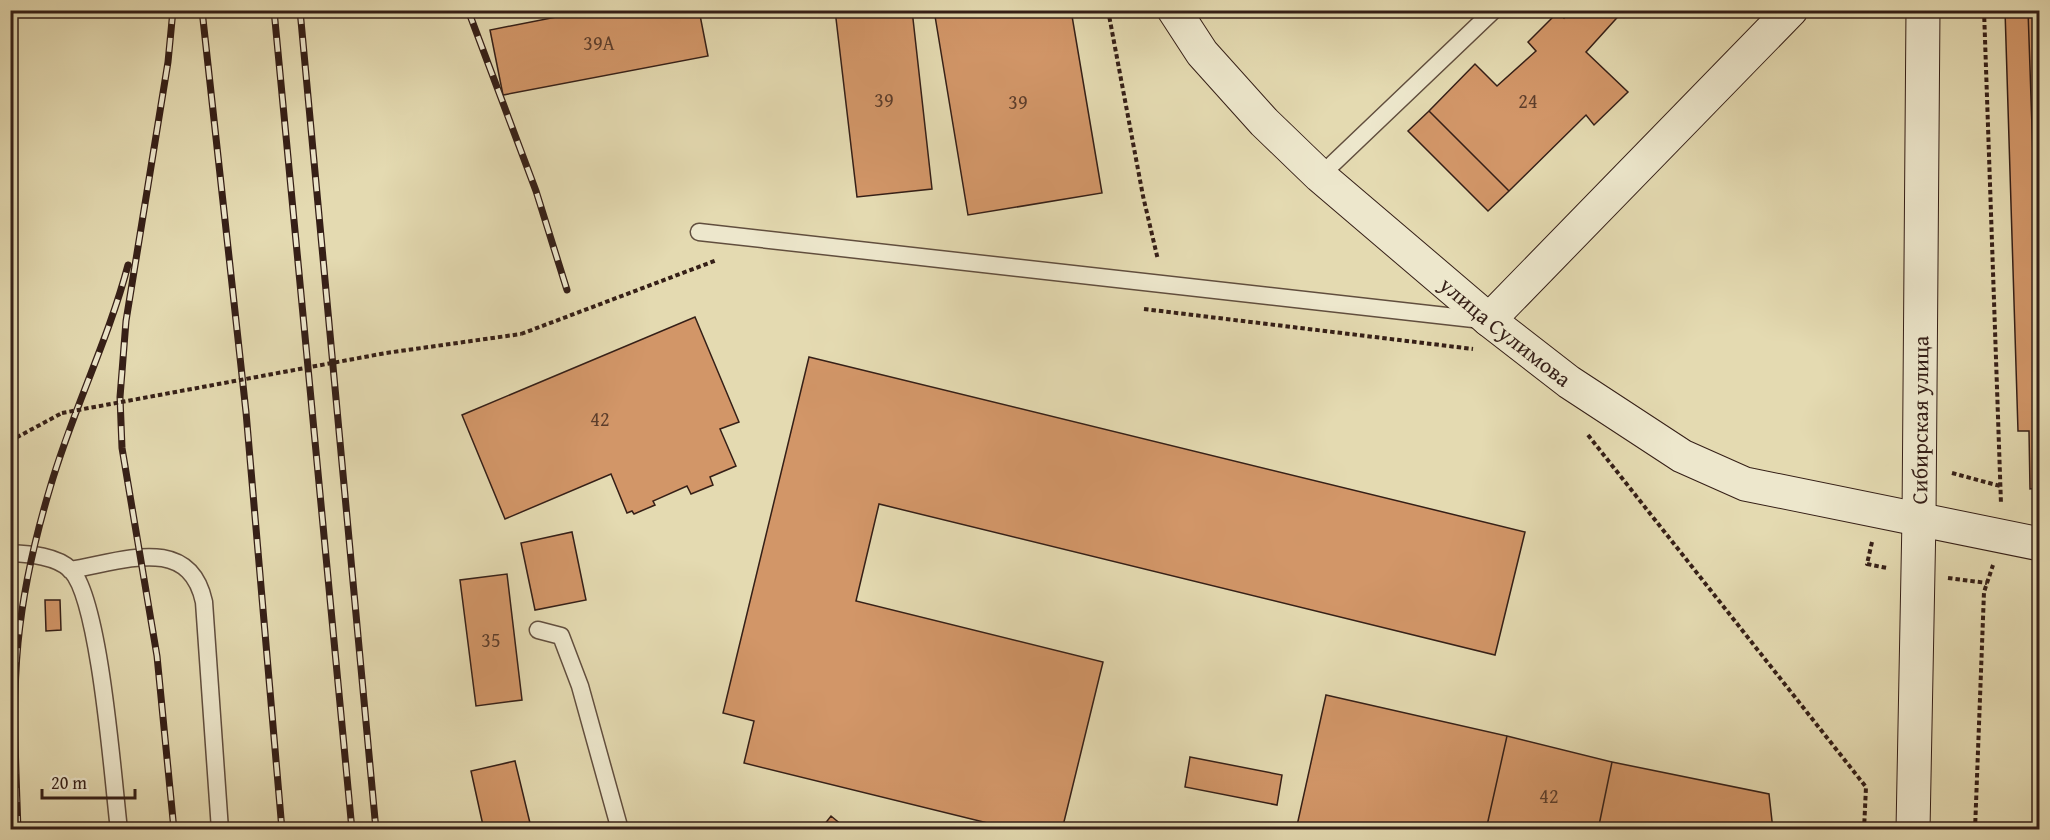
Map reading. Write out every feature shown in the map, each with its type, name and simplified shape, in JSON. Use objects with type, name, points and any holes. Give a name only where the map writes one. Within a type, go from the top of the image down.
[{"type":"main road","name":"улица Сулимова","points":[[1174,10],[1202,54],[1264,122],[1483,335],[1569,382],[1682,456],[1745,484],[2040,544]]},
{"type":"main road","points":[[1483,335],[1791,10]]},
{"type":"main road","name":"Сибирская улица","points":[[1913,830],[1919,518],[1923,10]]},
{"type":"lane","points":[[1320,176],[1494,10]]},
{"type":"lane","points":[[699,232],[1164,284],[1483,335]]},
{"type":"lane","points":[[10,553],[47,558],[70,570],[80,581],[93,620],[119,830]]},
{"type":"lane","points":[[70,570],[163,557],[186,566],[198,583],[204,602],[220,830]]},
{"type":"lane","points":[[538,630],[561,636],[580,686],[620,830]]},
{"type":"path","points":[[1108,10],[1143,196],[1164,284],[1162,311]]},
{"type":"path","points":[[1975,830],[1984,592],[2002,536],[2008,506],[2001,504],[1984,10]]},
{"type":"path","points":[[10,441],[62,413],[386,353],[520,334],[712,260],[723,259]]},
{"type":"path","points":[[1138,308],[1483,335]]},
{"type":"path","points":[[1583,429],[1866,787],[1864,830]]},
{"type":"building","points":[[592,10],[699,10],[708,56],[503,95],[490,30]]},
{"type":"building","points":[[835,10],[912,10],[932,189],[857,197]]},
{"type":"building","points":[[934,10],[1071,10],[1102,193],[968,215]]},
{"type":"building","points":[[1570,10],[1624,10],[1586,52],[1628,92],[1594,125],[1586,115],[1509,191],[1429,111],[1475,64],[1497,86],[1536,51],[1528,42],[1558,12],[1564,18]]},
{"type":"building","points":[[2005,10],[2028,10],[2040,360],[2040,488],[2030,489],[2029,431],[2018,431]]},
{"type":"building","points":[[2028,10],[2040,10],[2040,360]]},
{"type":"building","points":[[1429,111],[1509,191],[1488,211],[1408,131]]},
{"type":"building","points":[[695,317],[739,422],[720,429],[736,466],[710,477],[713,485],[691,494],[687,486],[653,501],[655,505],[634,514],[632,511],[627,513],[611,474],[505,519],[462,415]]},
{"type":"building","points":[[809,357],[1525,532],[1495,655],[879,504],[856,601],[1103,662],[1062,830],[1016,830],[744,763],[754,721],[723,713]]},
{"type":"building","points":[[572,532],[586,600],[535,610],[521,543]]},
{"type":"building","points":[[507,574],[522,700],[476,706],[460,580]]},
{"type":"building","points":[[45,600],[60,600],[61,630],[46,631]]},
{"type":"building","points":[[1326,695],[1507,736],[1486,830],[1296,830]]},
{"type":"building","points":[[1507,736],[1612,762],[1598,830],[1486,830]]},
{"type":"building","points":[[1190,757],[1282,775],[1277,805],[1185,787]]},
{"type":"building","points":[[515,761],[530,823],[503,830],[484,830],[471,771]]},
{"type":"building","points":[[1612,762],[1769,794],[1773,830],[1598,830]]},
{"type":"building","points":[[831,816],[848,830],[820,830]]},
{"type":"railway","points":[[173,10],[168,62],[126,321],[120,397],[122,448],[157,656],[174,830]]},
{"type":"railway","points":[[202,10],[246,412],[282,830]]},
{"type":"railway","points":[[274,10],[352,830]]},
{"type":"railway","points":[[300,10],[376,830]]},
{"type":"railway","points":[[468,10],[536,191],[567,290]]},
{"type":"railway","points":[[18,830],[15,690],[20,623],[26,584],[50,488],[128,265]]}]
